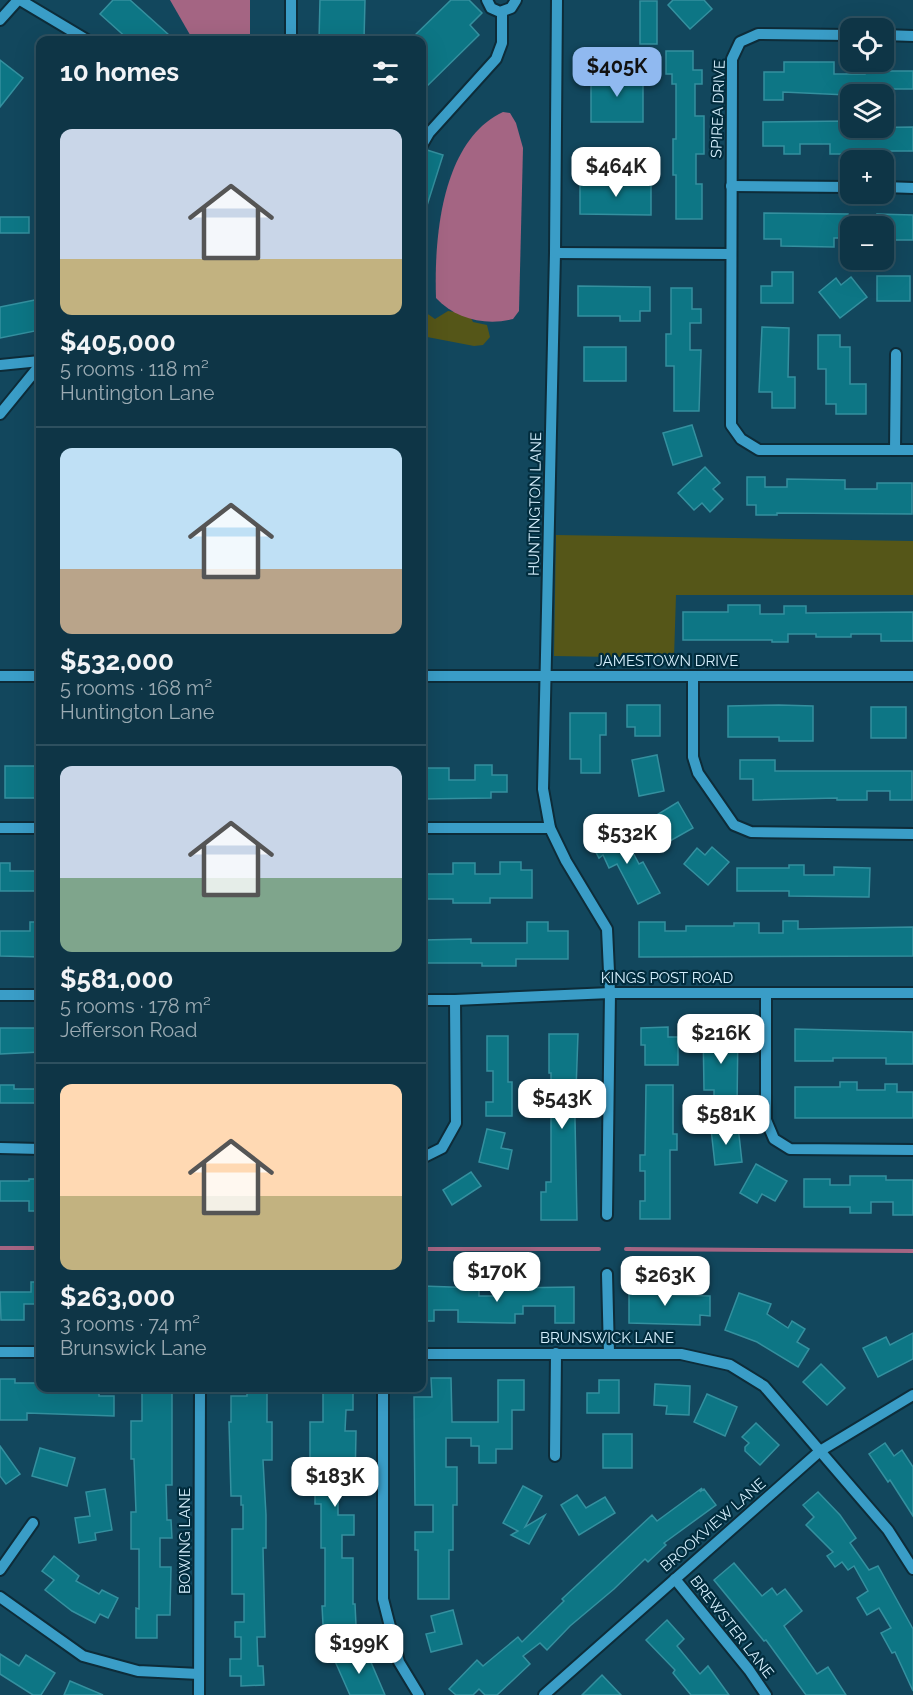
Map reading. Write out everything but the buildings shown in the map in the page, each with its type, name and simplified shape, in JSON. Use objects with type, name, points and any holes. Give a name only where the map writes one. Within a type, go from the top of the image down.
[{"type":"street","points":[[0,21],[19,0],[80,36]]},
{"type":"street","points":[[291,0],[291,36]]},
{"type":"street","points":[[487,0],[491,8],[502,12],[511,8],[516,0]]},
{"type":"street","name":"HUNTINGTON LANE","points":[[557,0],[555,253],[543,789],[550,828],[566,861],[607,929],[610,993],[608,1215]]},
{"type":"street","points":[[426,138],[496,59],[502,43],[502,12]]},
{"type":"street","name":"SPIREA DRIVE","points":[[840,35],[758,34],[740,42],[732,59],[731,425],[741,440],[759,450],[895,450]]},
{"type":"street","points":[[894,35],[913,36]]},
{"type":"street","points":[[732,186],[840,187]]},
{"type":"street","points":[[894,188],[913,188]]},
{"type":"street","points":[[555,253],[731,254]]},
{"type":"street","points":[[896,354],[895,450],[913,450]]},
{"type":"street","points":[[0,365],[36,363]]},
{"type":"street","points":[[0,414],[36,368]]},
{"type":"street","points":[[0,676],[36,676]]},
{"type":"street","name":"JAMESTOWN DRIVE","points":[[426,676],[913,676]]},
{"type":"street","points":[[693,676],[693,757],[698,773],[734,825],[751,832],[913,834]]},
{"type":"street","points":[[0,828],[36,828]]},
{"type":"street","points":[[426,828],[550,828]]},
{"type":"street","name":"KINGS POST ROAD","points":[[426,1000],[610,993],[913,993]]},
{"type":"street","points":[[766,994],[766,1120],[774,1139],[790,1149],[913,1150]]},
{"type":"street","points":[[0,995],[36,995]]},
{"type":"street","points":[[426,1156],[442,1148],[456,1123],[455,1000]]},
{"type":"street","points":[[0,1148],[36,1149]]},
{"type":"street","points":[[607,1274],[609,1353]]},
{"type":"street","points":[[0,1352],[36,1352]]},
{"type":"street","points":[[555,1456],[556,1353]]},
{"type":"street","name":"BRUNSWICK LANE","points":[[426,1354],[681,1354],[730,1365],[764,1386],[888,1530],[913,1569]]},
{"type":"street","name":"BOWING LANE","points":[[199,1695],[200,1392]]},
{"type":"street","points":[[383,1392],[383,1599],[399,1662],[418,1695]]},
{"type":"street","name":"BROOKVIEW LANE","points":[[544,1695],[820,1451],[913,1395]]},
{"type":"street","points":[[0,1570],[33,1523]]},
{"type":"street","name":"BREWSTER LANE","points":[[675,1578],[749,1670],[766,1695]]},
{"type":"street","points":[[0,1597],[83,1656],[138,1671],[199,1674]]},
{"type":"shaded area","points":[[170,0],[250,0],[250,36],[191,36]]},
{"type":"shaded area","points":[[503,112],[510,113],[516,123],[523,148],[519,311],[513,319],[492,322],[462,316],[436,298],[437,248],[440,221],[454,168],[466,145],[482,126]]},
{"type":"shaded area","points":[[448,311],[469,314],[473,322],[487,325],[490,337],[483,345],[474,346],[426,337],[426,313],[435,319]]},
{"type":"shaded area","points":[[556,535],[913,541],[913,595],[676,595],[674,658],[554,656]]},
{"type":"waterway","points":[[0,1248],[36,1248]]},
{"type":"waterway","points":[[426,1249],[599,1249]]},
{"type":"waterway","points":[[626,1249],[913,1251]]}]
